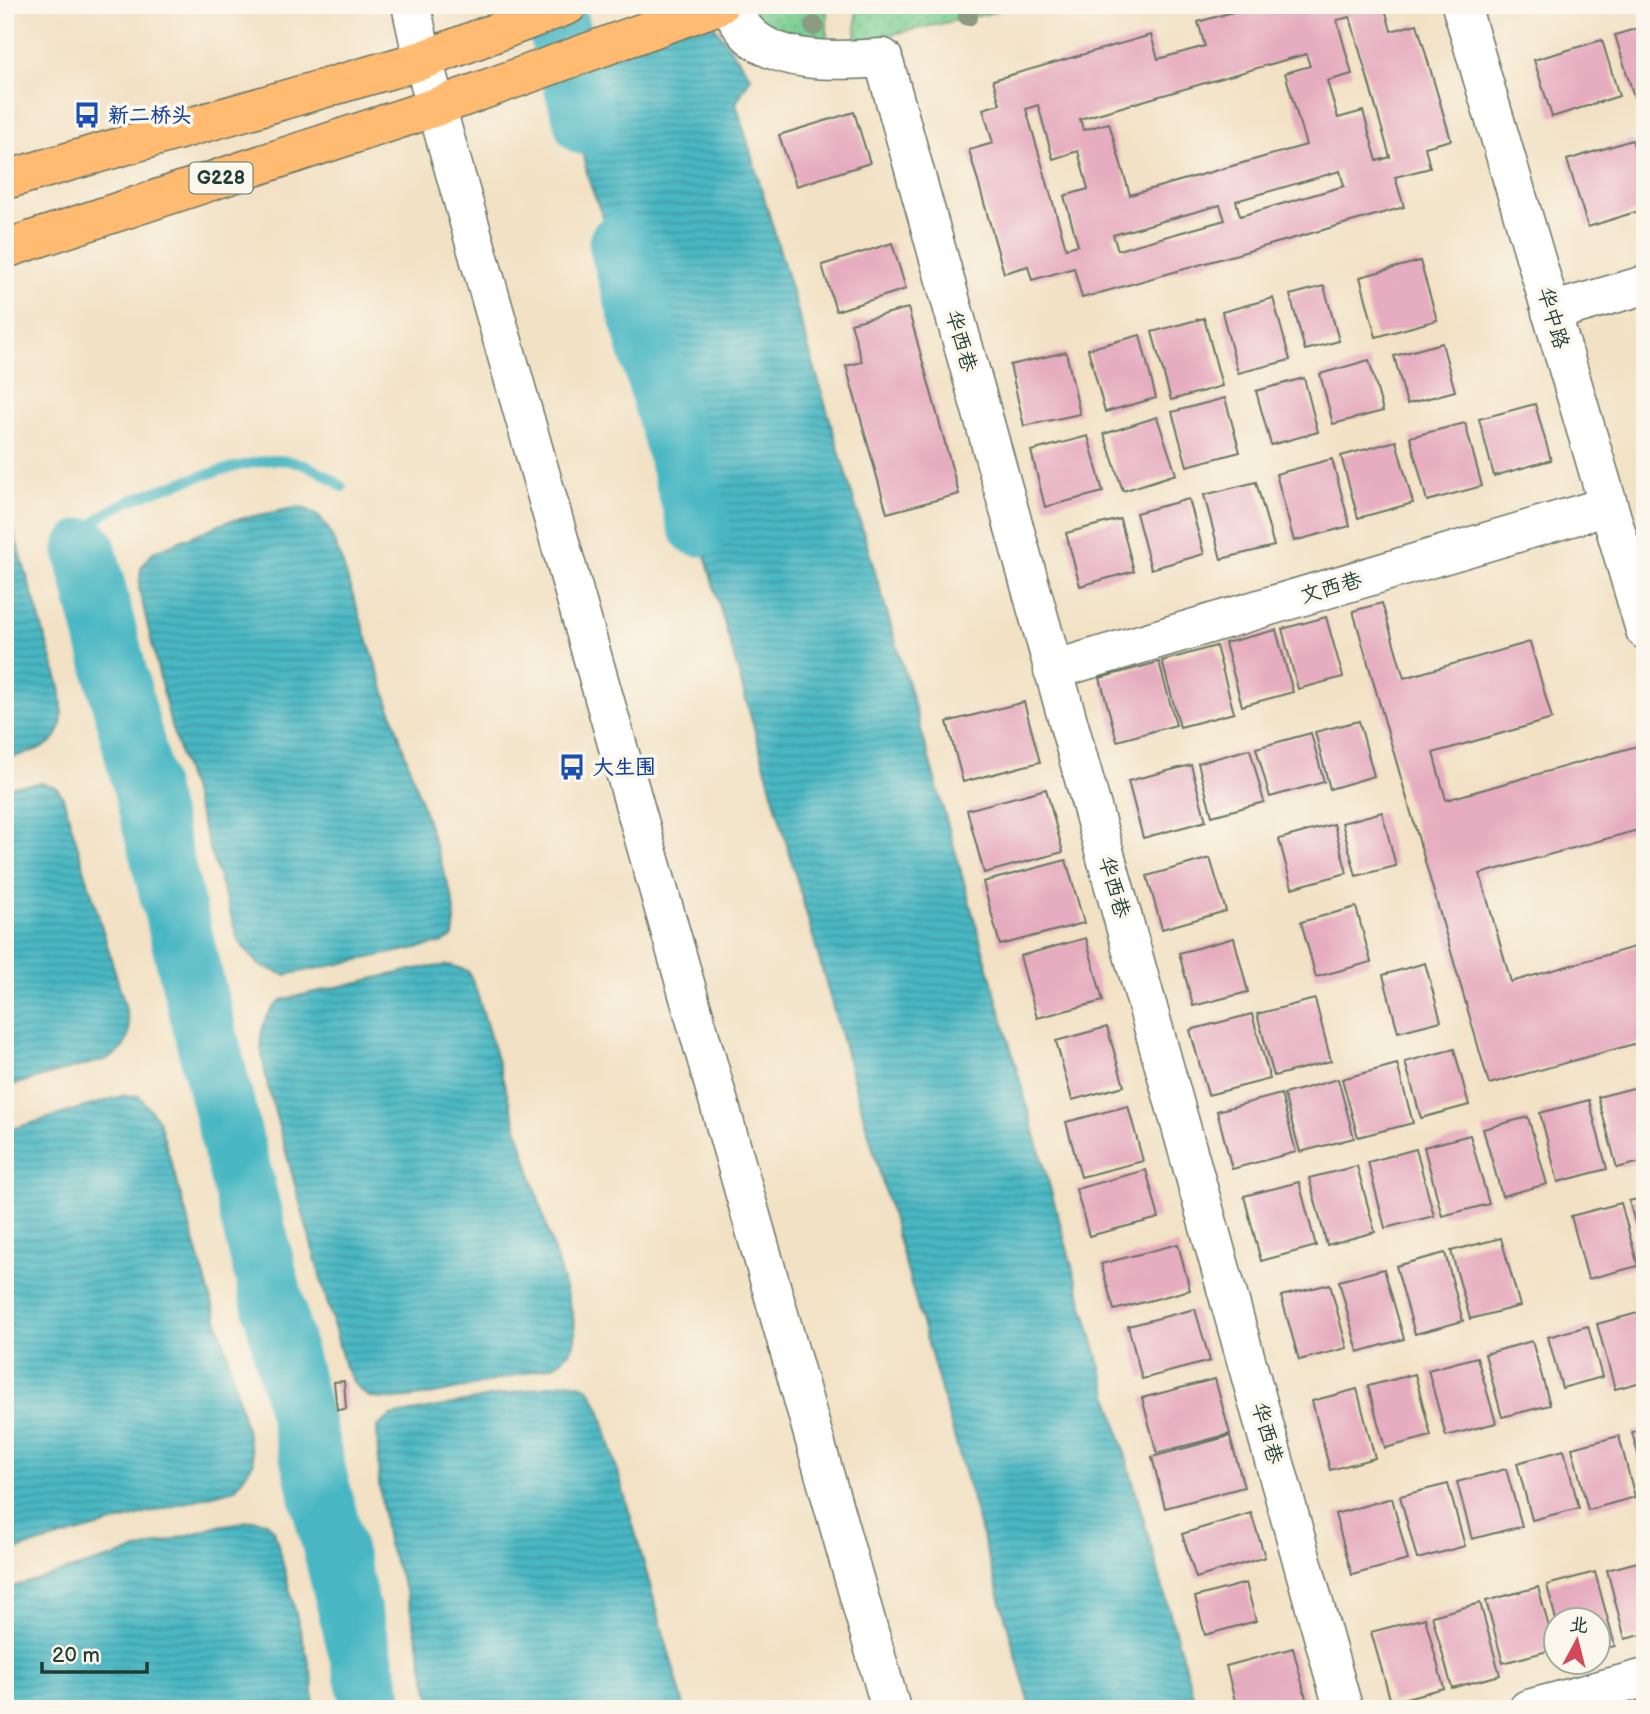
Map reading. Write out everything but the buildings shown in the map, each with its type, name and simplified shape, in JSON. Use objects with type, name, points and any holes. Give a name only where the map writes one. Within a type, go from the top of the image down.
[{"type":"highway","points":[[5,180],[423,60],[568,5]]},
{"type":"highway","name":"G228","points":[[5,249],[436,107],[719,5]]},
{"type":"street","points":[[411,5],[436,107],[891,1709]]},
{"type":"street","name":"华西巷","points":[[730,5],[745,30],[764,44],[786,54],[835,61],[884,61],[1342,1709]]},
{"type":"street","name":"华中路","points":[[1461,5],[1645,631]]},
{"type":"street","points":[[1551,312],[1645,285]]},
{"type":"street","name":"文西巷","points":[[1053,670],[1608,506]]},
{"type":"street","points":[[1528,1709],[1645,1678]]},
{"type":"green space","points":[[774,5],[827,5],[827,47],[782,42],[748,11]]},
{"type":"green space","points":[[856,5],[995,5],[995,12],[856,42]]},
{"type":"water","points":[[700,6],[751,77],[736,103],[905,673],[1197,1709],[1028,1709],[1028,1698],[674,445],[679,422],[589,181],[560,58]]},
{"type":"water","points":[[5,503],[60,687],[62,720],[54,739],[46,745],[5,759]]},
{"type":"water","points":[[299,507],[322,520],[341,559],[452,896],[455,920],[453,937],[442,943],[285,975],[259,965],[239,942],[170,722],[139,588],[141,568],[153,552],[229,521]]},
{"type":"water","points":[[42,783],[56,787],[63,797],[124,1002],[129,1028],[122,1048],[107,1059],[5,1087],[5,787]]},
{"type":"water","points":[[450,965],[468,971],[476,989],[572,1312],[574,1344],[553,1366],[429,1395],[382,1399],[368,1396],[360,1390],[345,1367],[268,1087],[262,1051],[262,1030],[265,1020],[281,1000],[415,969]]},
{"type":"water","points":[[125,1095],[139,1096],[159,1121],[227,1353],[254,1462],[235,1489],[5,1553],[5,1131]]},
{"type":"water","points":[[568,1382],[587,1388],[601,1412],[685,1709],[433,1709],[408,1598],[387,1542],[379,1483],[377,1427],[391,1416]]},
{"type":"water","points":[[254,1520],[266,1522],[274,1530],[312,1675],[314,1709],[5,1709],[5,1589],[219,1526]]},
{"type":"waterway","points":[[552,5],[586,124]]},
{"type":"waterway","points":[[620,244],[699,525]]},
{"type":"waterway","points":[[85,550],[94,524],[114,509],[184,481],[236,467],[274,460],[293,462],[319,471],[342,487]]},
{"type":"waterway","points":[[85,550],[374,1709]]},
{"type":"place","name":"新二桥头","points":[[87,115]]},
{"type":"place","name":"大生围","points":[[572,767]]}]
